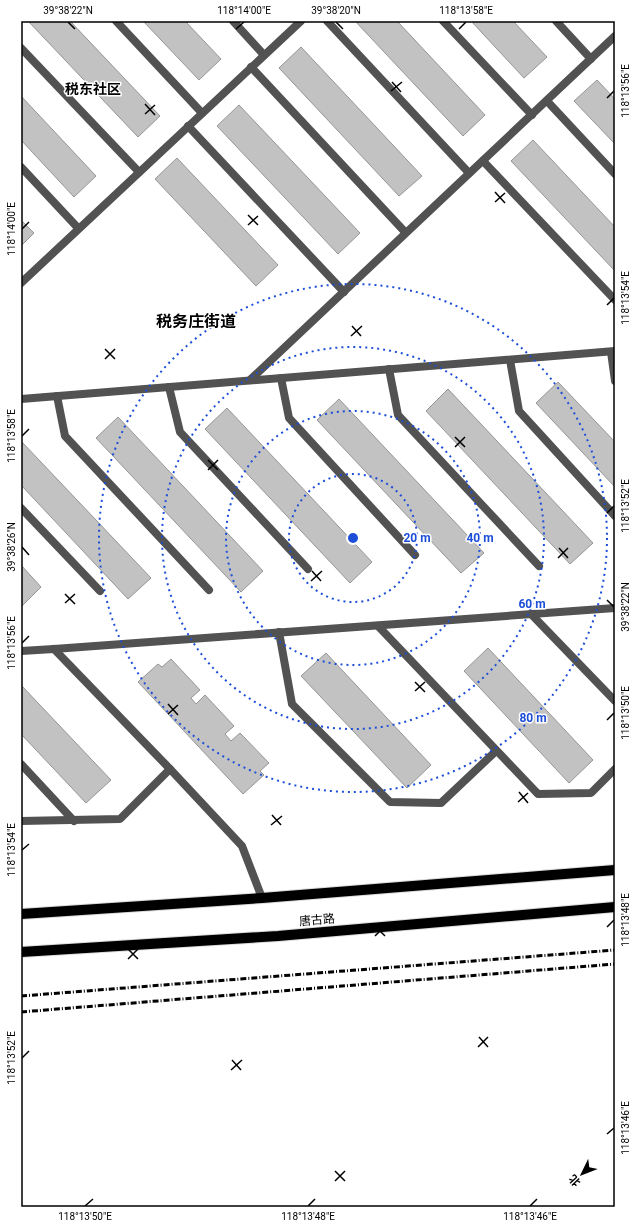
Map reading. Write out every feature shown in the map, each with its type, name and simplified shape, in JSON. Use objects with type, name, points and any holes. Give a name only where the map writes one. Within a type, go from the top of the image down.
[{"type":"main road","points":[[21,914],[262,898],[615,870]]},
{"type":"main road","name":"唐古路","points":[[21,952],[278,936],[615,907]]},
{"type":"street","points":[[116,21],[202,113]]},
{"type":"street","points":[[233,21],[264,55]]},
{"type":"street","points":[[21,283],[78,228],[301,21]]},
{"type":"street","points":[[327,21],[469,173]]},
{"type":"street","points":[[443,21],[532,115]]},
{"type":"street","points":[[556,21],[591,59]]},
{"type":"street","points":[[250,380],[591,59],[614,40]]},
{"type":"street","points":[[21,48],[139,172]]},
{"type":"street","points":[[251,67],[406,232]]},
{"type":"street","points":[[547,101],[615,174]]},
{"type":"street","points":[[188,126],[344,292]]},
{"type":"street","points":[[483,161],[615,300]]},
{"type":"street","points":[[21,167],[78,228]]},
{"type":"street","points":[[21,399],[613,352],[615,381]]},
{"type":"street","points":[[510,360],[519,411],[615,516]]},
{"type":"street","points":[[389,369],[398,415],[539,566]]},
{"type":"street","points":[[281,378],[289,418],[415,555]]},
{"type":"street","points":[[169,387],[180,432],[308,569]]},
{"type":"street","points":[[57,396],[65,436],[209,590]]},
{"type":"street","points":[[21,508],[100,591]]},
{"type":"street","points":[[21,651],[615,608]]},
{"type":"street","points":[[531,614],[615,701]]},
{"type":"street","points":[[378,626],[538,794],[591,793],[615,769]]},
{"type":"street","points":[[280,632],[292,704],[390,802],[441,803],[496,750]]},
{"type":"street","points":[[54,649],[242,846],[262,898]]},
{"type":"street","points":[[21,764],[74,821]]},
{"type":"street","points":[[21,821],[120,819],[170,769]]},
{"type":"building","points":[[28,21],[70,21],[160,116],[138,137]]},
{"type":"building","points":[[143,21],[185,21],[221,59],[199,80]]},
{"type":"building","points":[[355,21],[397,21],[485,115],[463,136]]},
{"type":"building","points":[[471,21],[513,21],[547,57],[524,78]]},
{"type":"building","points":[[301,47],[422,176],[399,196],[279,68]]},
{"type":"building","points":[[597,80],[615,99],[615,144],[574,101]]},
{"type":"building","points":[[21,96],[96,176],[74,197],[21,140]]},
{"type":"building","points":[[239,105],[360,233],[338,254],[217,126]]},
{"type":"building","points":[[533,140],[615,227],[615,271],[511,161]]},
{"type":"building","points":[[177,158],[278,265],[256,286],[155,179]]},
{"type":"building","points":[[21,220],[34,233],[21,246]]},
{"type":"building","points":[[558,382],[615,442],[615,487],[536,403]]},
{"type":"building","points":[[448,389],[593,543],[570,564],[426,411]]},
{"type":"building","points":[[339,399],[484,553],[461,573],[317,420]]},
{"type":"building","points":[[227,408],[372,562],[350,583],[205,429]]},
{"type":"building","points":[[118,417],[263,571],[241,592],[96,438]]},
{"type":"building","points":[[21,441],[151,578],[128,599],[21,485]]},
{"type":"building","points":[[21,565],[41,587],[21,607]]},
{"type":"building","points":[[488,648],[593,760],[569,783],[464,671]]},
{"type":"building","points":[[326,653],[431,765],[407,788],[301,676]]},
{"type":"building","points":[[171,659],[200,690],[191,698],[196,704],[205,695],[234,726],[225,734],[231,741],[240,733],[269,763],[260,771],[264,775],[243,794],[138,682],[158,664],[162,667]]},
{"type":"building","points":[[21,685],[111,780],[86,803],[21,734]]},
{"type":"railway","points":[[21,996],[615,950]]},
{"type":"railway","points":[[21,1012],[615,964]]},
{"type":"district","name":"税东社区","points":[[93,89]]},
{"type":"district","name":"税务庄街道","points":[[196,321]]}]
